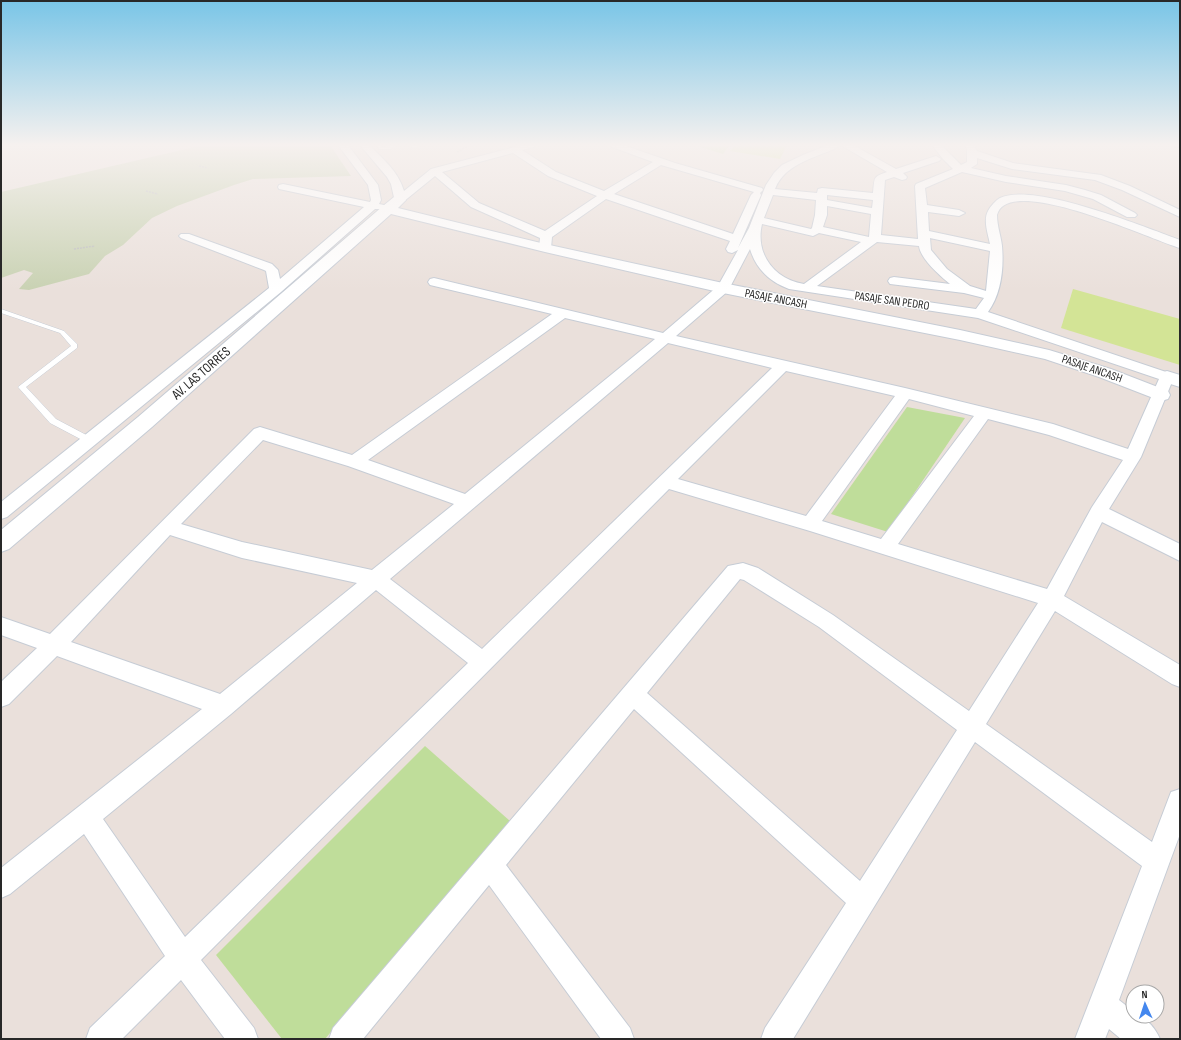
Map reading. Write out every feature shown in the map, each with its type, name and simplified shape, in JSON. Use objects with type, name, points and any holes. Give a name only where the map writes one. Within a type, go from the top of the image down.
[{"type":"street","points":[[320,194],[386,205],[403,194]]},
{"type":"street","points":[[375,194],[376,200],[386,205]]},
{"type":"street","points":[[386,205],[396,194]]},
{"type":"street","points":[[462,194],[475,205],[546,242],[605,195]]},
{"type":"street","points":[[601,194],[735,239]]},
{"type":"street","points":[[723,288],[723,271],[735,239],[763,194]]},
{"type":"street","name":"PASAJE SAN PEDRO","points":[[765,194],[754,240],[756,251],[768,272],[783,282],[793,286],[980,314],[1174,379]]},
{"type":"street","points":[[795,194],[877,212]]},
{"type":"street","points":[[1,885],[223,706],[723,288],[757,223],[813,233],[821,215],[822,194]]},
{"type":"street","points":[[851,194],[879,197]]},
{"type":"street","points":[[806,288],[873,240],[879,194]]},
{"type":"street","points":[[921,194],[925,251],[943,272],[965,289]]},
{"type":"street","points":[[1085,194],[1097,197],[1134,217],[1180,237]]},
{"type":"street","points":[[1137,194],[1180,214]]},
{"type":"street","points":[[980,314],[991,296],[996,249],[992,212],[997,204],[1004,200],[1017,198],[1050,202],[1091,211],[1180,244]]},
{"type":"street","name":"PASAJE ANCASH","points":[[386,205],[546,242],[723,288],[960,335],[1049,355],[1105,373],[1161,394]]},
{"type":"street","name":"AV. LAS TORRES","points":[[1,512],[276,289],[386,205]]},
{"type":"street","name":"AV. LAS TORRES","points":[[1,543],[146,422],[386,205]]},
{"type":"street","points":[[922,208],[959,213]]},
{"type":"street","points":[[816,229],[873,240],[924,238],[996,249]]},
{"type":"street","points":[[185,236],[268,267],[272,270],[276,289]]},
{"type":"street","points":[[894,281],[965,289],[991,296]]},
{"type":"street","points":[[434,282],[561,314],[905,393],[984,414],[1054,430],[1133,457]]},
{"type":"street","points":[[354,462],[561,314]]},
{"type":"street","points":[[101,1039],[783,366]]},
{"type":"street","points":[[776,1039],[1052,600],[1098,512],[1133,457],[1161,394],[1174,379]]},
{"type":"street","points":[[810,524],[905,393]]},
{"type":"street","points":[[885,548],[984,414]]},
{"type":"street","points":[[1,697],[54,645],[260,433],[354,462],[468,502]]},
{"type":"street","points":[[665,482],[810,524],[1052,600],[1180,677]]},
{"type":"street","points":[[1098,512],[1180,553]]},
{"type":"street","points":[[167,527],[242,550],[376,579],[483,662]]},
{"type":"street","points":[[344,1039],[735,572],[743,571],[750,574],[826,620],[1157,861]]},
{"type":"street","points":[[1,626],[223,706]]},
{"type":"street","points":[[633,694],[863,901]]},
{"type":"street","points":[[1090,1039],[1157,861],[1174,835],[1180,801]]},
{"type":"street","points":[[86,816],[183,959],[243,1039]]},
{"type":"street","points":[[490,865],[619,1039]]},
{"type":"street","points":[[1102,1005],[1145,1039]]},
{"type":"lane","points":[[1,311],[62,332],[75,346],[22,387],[53,421],[89,440]]},
{"type":"path","points":[[74,249],[95,246]]},
{"type":"green space","points":[[1,194],[211,194],[177,206],[152,218],[123,245],[105,256],[89,274],[29,290],[19,289],[33,273],[24,270],[1,278]]},
{"type":"green space","points":[[1073,289],[1180,319],[1180,365],[1061,328]]},
{"type":"green space","points":[[907,407],[965,418],[888,532],[831,514]]},
{"type":"green space","points":[[425,746],[510,821],[325,1039],[282,1039],[216,955]]}]
